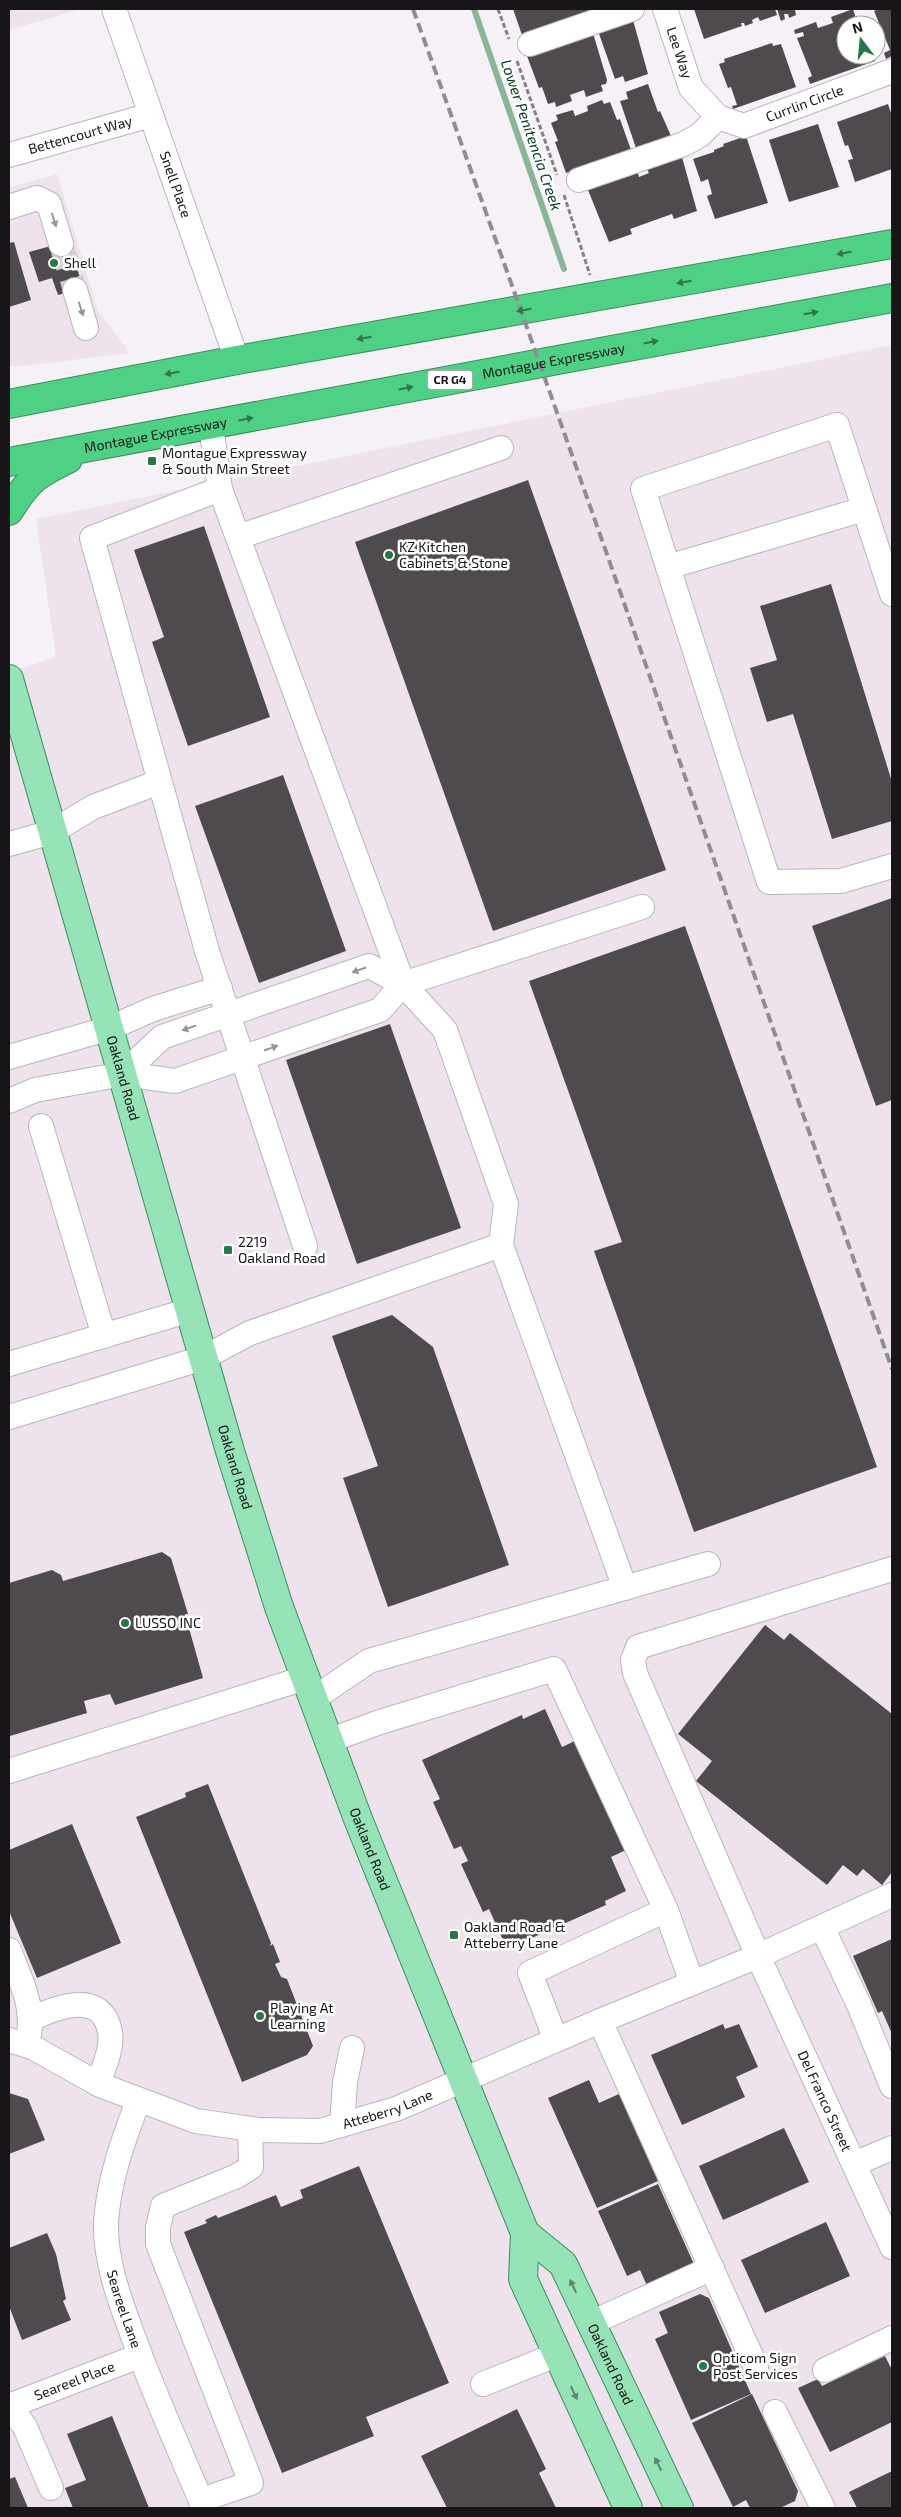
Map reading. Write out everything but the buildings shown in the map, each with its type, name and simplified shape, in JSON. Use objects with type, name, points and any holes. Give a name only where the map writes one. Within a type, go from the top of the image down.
[{"type":"highway","points":[[9,404],[237,360],[892,244]]},
{"type":"highway","name":"Montague Expressway","points":[[9,462],[892,298]]},
{"type":"highway","points":[[9,386],[56,394]]},
{"type":"highway","points":[[9,512],[21,492],[38,474],[94,446]]},
{"type":"main road","name":"Oakland Road","points":[[11,696],[110,1028],[258,1542],[328,1741],[525,2233],[522,2279],[628,2508]]},
{"type":"main road","name":"Oakland Road","points":[[525,2233],[563,2264],[679,2508]]},
{"type":"street","name":"Snell Place","points":[[114,9],[237,360]]},
{"type":"street","points":[[518,48],[632,9]]},
{"type":"street","name":"Lee Way","points":[[665,9],[691,88],[718,117]]},
{"type":"street","name":"Currlin Circle","points":[[718,117],[744,126],[892,71]]},
{"type":"street","name":"Bettencourt Way","points":[[9,155],[151,115]]},
{"type":"street","points":[[567,184],[684,144],[700,135],[718,117]]},
{"type":"street","points":[[9,207],[37,198],[49,204],[61,244]]},
{"type":"street","points":[[75,290],[86,328]]},
{"type":"street","points":[[892,594],[836,425],[643,489],[768,882],[841,881],[892,866]]},
{"type":"street","points":[[211,426],[220,489],[403,984]]},
{"type":"street","points":[[238,537],[501,448]]},
{"type":"street","points":[[220,489],[92,538],[207,951],[305,1246]]},
{"type":"street","points":[[668,567],[864,509]]},
{"type":"street","points":[[9,844],[52,832],[93,807],[160,782]]},
{"type":"street","points":[[9,1101],[35,1090],[123,1074],[175,1081],[380,1010],[403,984],[642,907]]},
{"type":"street","points":[[123,1074],[162,1038],[369,966],[403,984],[445,1030],[506,1204],[501,1245],[625,1588]]},
{"type":"street","points":[[9,1057],[110,1028],[153,1009],[220,988]]},
{"type":"street","points":[[41,1126],[104,1336]]},
{"type":"street","points":[[9,1417],[204,1358],[250,1333],[501,1245]]},
{"type":"street","points":[[9,1364],[190,1310]]},
{"type":"street","points":[[9,1771],[309,1689],[369,1661],[708,1564]]},
{"type":"street","name":"Del Franco Street","points":[[892,1569],[638,1647],[633,1660],[635,1673],[758,1956],[854,2164],[887,2223],[892,2247]]},
{"type":"street","points":[[328,1741],[380,1722],[554,1669],[666,1910],[692,1983]]},
{"type":"street","name":"Atteberry Lane","points":[[18,2043],[98,2084],[138,2101],[196,2121],[250,2129],[320,2131],[396,2110],[600,2021],[758,1956],[892,1895]]},
{"type":"street","points":[[556,2040],[530,1973],[666,1910]]},
{"type":"street","points":[[822,1927],[859,2005],[892,2086]]},
{"type":"street","points":[[9,1950],[25,1992],[31,2019]]},
{"type":"street","points":[[18,2043],[31,2019],[58,2007],[88,2004],[102,2013],[110,2032],[109,2049],[98,2084]]},
{"type":"street","points":[[600,2021],[756,2367]]},
{"type":"street","points":[[342,2125],[345,2082],[352,2048]]},
{"type":"street","name":"Seareel Lane","points":[[138,2101],[118,2152],[109,2192],[106,2224],[109,2256],[116,2290],[140,2356],[203,2504]]},
{"type":"street","points":[[203,2504],[251,2483],[158,2244],[158,2227],[163,2206],[237,2176],[251,2167],[250,2129]]},
{"type":"street","points":[[854,2164],[892,2148]]},
{"type":"street","points":[[591,2323],[712,2268]]},
{"type":"street","points":[[825,2370],[892,2338]]},
{"type":"street","points":[[484,2384],[556,2355]]},
{"type":"street","name":"Seareel Place","points":[[9,2406],[140,2356]]},
{"type":"street","points":[[9,2406],[25,2427],[51,2488]]},
{"type":"street","points":[[775,2412],[815,2506]]},
{"type":"path","points":[[498,9],[518,48],[567,184],[595,298]]},
{"type":"shaded area","points":[[9,9],[81,9],[9,30]]},
{"type":"shaded area","points":[[57,174],[98,311],[130,353],[15,367],[9,365],[9,188]]},
{"type":"shaded area","points":[[892,345],[892,2508],[9,2508],[9,672],[56,657],[36,519]]},
{"type":"waterway","name":"Lower Penitencia Creek","points":[[474,9],[564,269]]},
{"type":"tunnel","points":[[61,244],[75,290]]},
{"type":"railway","points":[[413,9],[594,518],[892,1369]]},
{"type":"place","name":"Shell","points":[[54,263]]},
{"type":"place","name":"Montague Expressway & South Main Street","points":[[152,461]]},
{"type":"place","name":"KZ Kitchen Cabinets & Stone","points":[[389,555]]},
{"type":"place","name":"2219 Oakland Road","points":[[228,1250]]},
{"type":"place","name":"LUSSO INC","points":[[125,1623]]},
{"type":"place","name":"Oakland Road & Atteberry Lane","points":[[454,1935]]},
{"type":"place","name":"Playing At Learning","points":[[260,2016]]},
{"type":"place","name":"Opticom Sign Post Services","points":[[703,2366]]}]
